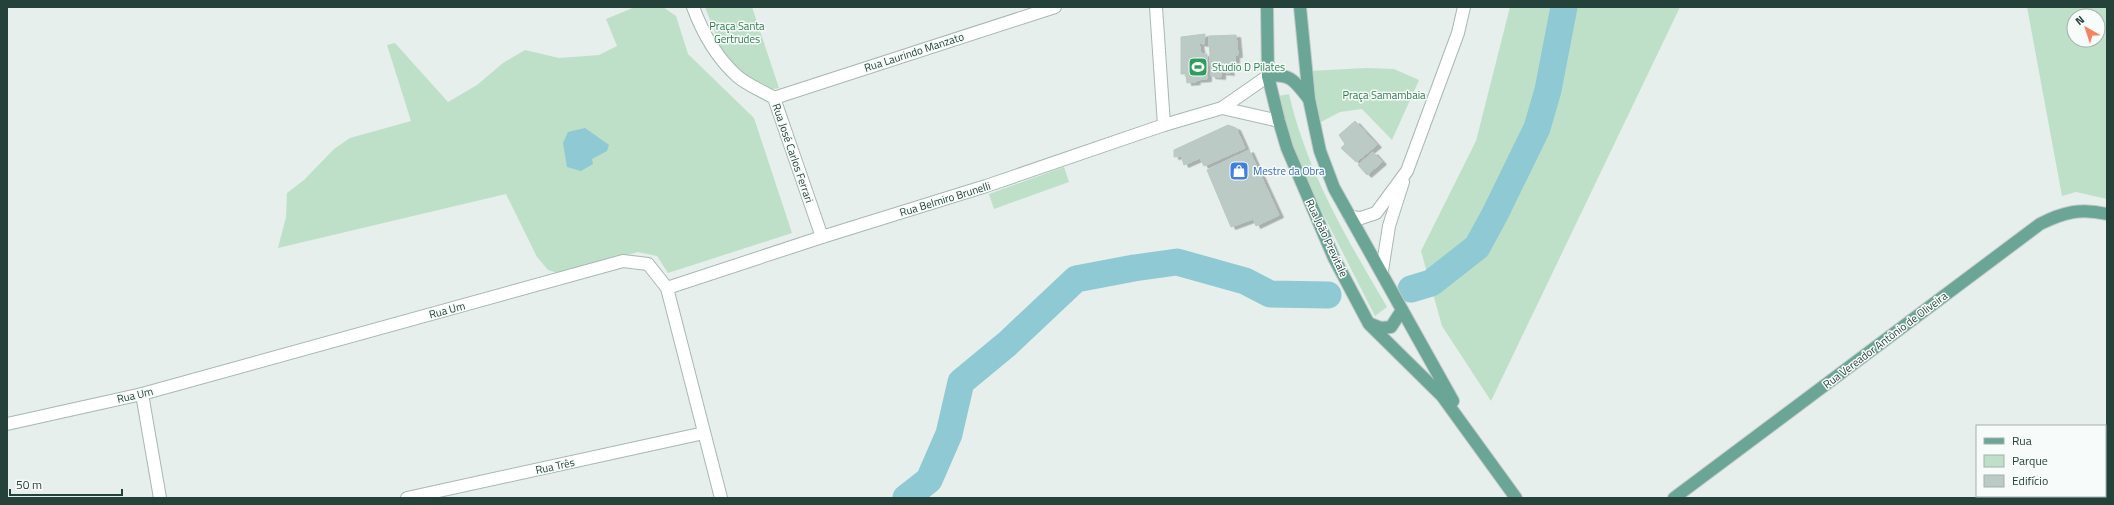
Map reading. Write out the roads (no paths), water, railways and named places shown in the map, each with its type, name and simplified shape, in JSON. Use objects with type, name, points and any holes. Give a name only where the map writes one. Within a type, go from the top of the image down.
[{"type":"main road","name":"Rua João Previtale","points":[[1267,7],[1268,76],[1279,121],[1287,148],[1334,258],[1370,324],[1442,396],[1469,431],[1516,498]]},
{"type":"main road","name":"Rua João Previtale","points":[[1300,7],[1309,99],[1320,151],[1334,188],[1382,271],[1469,431]]},
{"type":"main road","points":[[1268,76],[1289,77],[1298,84],[1309,99]]},
{"type":"main road","name":"Rua Vereador Antônio de Oliveira","points":[[1674,498],[2040,224],[2062,213],[2090,210],[2107,214]]},
{"type":"main road","points":[[1370,324],[1381,328],[1391,327],[1402,310]]},
{"type":"street","name":"Rua José Carlos Ferrari","points":[[693,7],[701,30],[715,53],[738,77],[774,98],[822,237]]},
{"type":"street","name":"Rua Laurindo Manzato","points":[[774,98],[1055,7]]},
{"type":"street","points":[[1156,7],[1164,125]]},
{"type":"street","points":[[1382,271],[1390,226],[1407,171],[1458,33],[1464,7]]},
{"type":"street","name":"Rua Belmiro Brunelli","points":[[667,288],[822,237],[986,186],[1164,125],[1222,108],[1268,76]]},
{"type":"street","name":"Rua Belmiro Brunelli","points":[[1222,108],[1279,121]]},
{"type":"street","points":[[1350,217],[1361,218],[1376,212],[1407,171]]},
{"type":"street","name":"Rua Um","points":[[7,424],[142,394],[623,261],[648,264],[667,288],[721,498]]},
{"type":"street","points":[[142,394],[160,498]]},
{"type":"street","name":"Rua Três","points":[[407,498],[454,493],[704,433]]},
{"type":"water","points":[[585,128],[609,145],[607,151],[592,159],[593,164],[581,171],[567,167],[563,143],[568,132]]},
{"type":"waterway","points":[[1411,289],[1431,283],[1477,247],[1495,214],[1537,128],[1548,90],[1564,7]]},
{"type":"waterway","points":[[906,498],[929,480],[949,434],[961,382],[1007,344],[1076,279],[1134,268],[1177,262],[1245,281],[1270,294],[1328,295]]},
{"type":"place","name":"Studio D Pilates","points":[[1198,67]]},
{"type":"place","name":"Mestre da Obra","points":[[1239,171]]},
{"type":"park label","name":"Praça Santa Gertrudes","points":[[737,32]]},
{"type":"park label","name":"Praça Samambaia","points":[[1384,95]]}]
